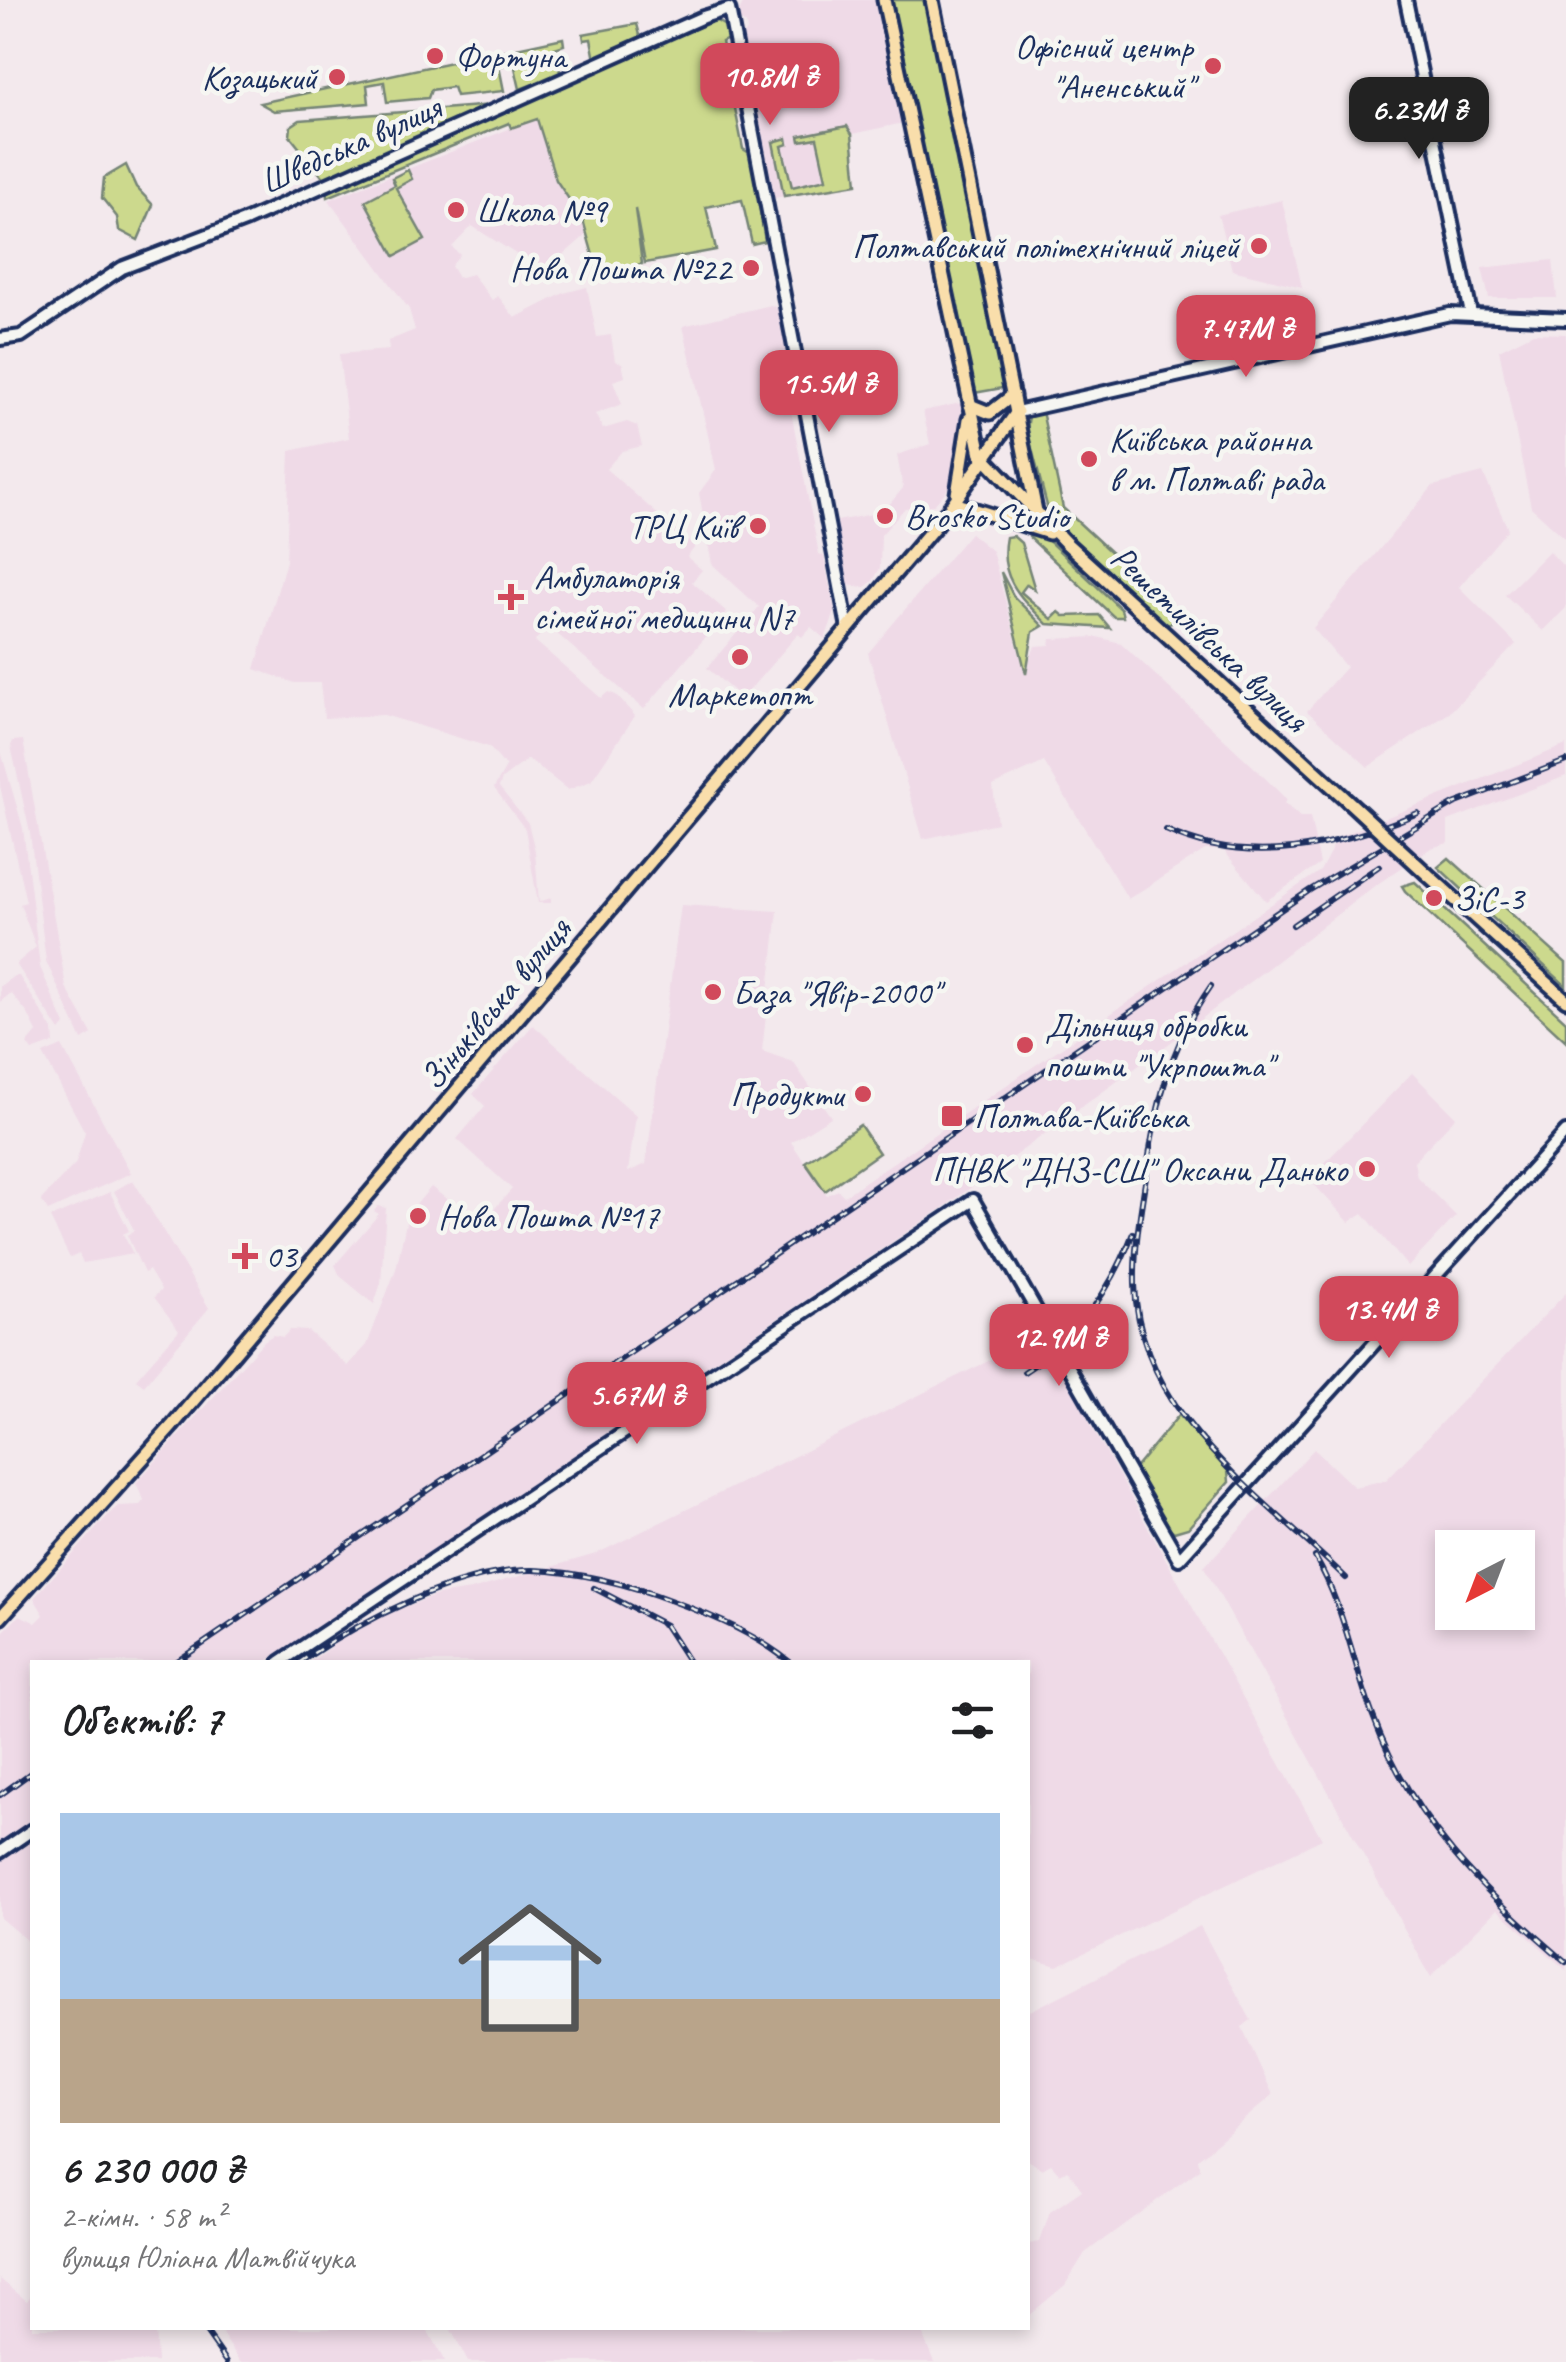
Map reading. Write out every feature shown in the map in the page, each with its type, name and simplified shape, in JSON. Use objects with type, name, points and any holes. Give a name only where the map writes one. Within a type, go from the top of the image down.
[{"type":"main road","points":[[884,0],[970,404],[985,458]]},
{"type":"main road","points":[[932,0],[1036,515]]},
{"type":"main road","points":[[970,404],[990,414],[1013,395]]},
{"type":"main road","points":[[970,404],[969,442],[954,503],[1010,517],[1066,543]]},
{"type":"main road","name":"Зіньківська вулиця","points":[[0,1618],[182,1414],[954,503],[1016,412]]},
{"type":"main road","name":"Решетилівська вулиця","points":[[985,458],[1066,543],[1566,1000]]},
{"type":"main road","points":[[1010,517],[1012,488]]},
{"type":"street","points":[[1406,0],[1471,314]]},
{"type":"street","name":"Шведська вулиця","points":[[0,339],[21,336],[122,268],[247,220],[703,17],[730,9],[848,628]]},
{"type":"street","points":[[1016,412],[1450,314],[1566,320]]},
{"type":"street","points":[[283,1660],[973,1200],[1179,1559],[1566,1132]]},
{"type":"street","points":[[0,1852],[30,1831]]},
{"type":"shaded area","points":[[745,0],[878,0],[903,123],[853,134],[857,184],[768,199],[738,39],[747,31],[746,24],[736,18]]},
{"type":"shaded area","points":[[537,118],[556,180],[583,220],[586,235],[561,257],[538,268],[472,226],[452,247],[460,255],[451,266],[458,278],[472,274],[492,300],[498,296],[515,318],[564,293],[587,287],[597,337],[611,335],[615,361],[622,363],[625,377],[613,381],[622,404],[595,414],[603,429],[627,422],[637,426],[642,446],[622,451],[606,469],[695,547],[687,557],[702,570],[692,582],[727,612],[644,709],[548,626],[535,641],[601,698],[608,692],[616,695],[635,716],[591,781],[568,790],[528,759],[502,779],[499,787],[528,823],[535,851],[539,902],[551,898],[551,903],[538,903],[525,829],[494,788],[506,767],[489,747],[384,715],[324,718],[320,683],[295,683],[255,669],[286,561],[290,451],[349,438],[339,354],[389,350],[388,341],[415,330],[409,309],[329,200]]},
{"type":"shaded area","name":"Полтавський політехнічний ліцей","points":[[1282,200],[1302,287],[1232,270],[1218,215]]},
{"type":"shaded area","points":[[1553,260],[1557,298],[1489,298],[1482,268]]},
{"type":"shaded area","points":[[771,305],[779,309],[789,363],[784,376],[819,554],[824,556],[835,612],[825,639],[811,627],[802,637],[798,634],[745,695],[737,694],[707,668],[759,607],[712,564],[699,493],[716,470],[683,326]]},
{"type":"shaded area","points":[[1533,333],[1566,334],[1566,539],[1531,507],[1499,350]]},
{"type":"shaded area","points":[[961,403],[967,439],[947,490],[934,505],[905,508],[881,535],[880,568],[873,581],[865,587],[846,585],[831,529],[838,528],[837,521],[883,512],[903,488],[897,455],[930,444],[923,411]]},
{"type":"shaded area","points":[[1483,473],[1508,529],[1459,587],[1516,644],[1449,713],[1368,767],[1307,711],[1346,667],[1313,628],[1433,486]]},
{"type":"shaded area","points":[[970,533],[992,551],[1025,674],[1035,646],[1050,645],[1051,639],[1097,637],[1121,643],[1257,770],[1287,800],[1284,803],[1300,817],[1310,817],[1320,864],[1266,901],[1218,844],[1216,850],[1205,850],[1128,899],[1044,762],[993,786],[997,823],[923,839],[868,653]]},
{"type":"shaded area","points":[[1549,551],[1566,569],[1566,608],[1543,631],[1505,595]]},
{"type":"shaded area","points":[[23,740],[66,987],[92,1034],[82,1040],[46,961],[30,833],[11,746],[13,741]]},
{"type":"shaded area","points":[[1566,745],[1566,776],[1448,821],[1448,843],[1431,848],[1373,887],[1174,1040],[940,1210],[268,1660],[30,1660],[30,1823],[0,1844],[0,1635],[20,1615],[36,1623],[44,1615],[34,1598],[110,1513],[118,1506],[140,1505],[144,1500],[136,1483],[264,1341],[273,1335],[283,1337],[290,1330],[308,1331],[348,1366],[367,1345],[396,1269],[408,1214],[431,1187],[480,1225],[512,1189],[457,1139],[485,1106],[473,1094],[533,1025],[636,1115],[628,1172],[646,1164],[681,905],[778,911],[762,1051],[793,1062],[831,1117],[791,1142],[827,1195],[838,1190],[844,1196],[1320,871],[1338,837]]},
{"type":"shaded area","points":[[0,748],[23,828],[40,967],[65,1025],[60,1031],[16,964],[36,947],[20,904],[26,902],[0,786]]},
{"type":"shaded area","points":[[19,976],[53,1030],[54,1043],[32,1051],[27,1044],[37,1032],[28,1014],[11,993],[0,1002],[0,986]]},
{"type":"shaded area","points":[[62,1046],[131,1173],[48,1211],[41,1200],[76,1163],[85,1132],[43,1054]]},
{"type":"shaded area","name":"ПНВК \"ДНЗ-СШ\" Оксани Данько","points":[[1412,1073],[1456,1117],[1414,1161],[1417,1177],[1456,1216],[1408,1267],[1363,1213],[1349,1222],[1309,1179]]},
{"type":"shaded area","points":[[133,1180],[209,1308],[144,1385],[136,1379],[179,1330],[154,1297],[161,1290],[149,1270],[144,1273],[127,1235],[134,1230],[114,1191]]},
{"type":"shaded area","points":[[110,1192],[129,1231],[123,1234],[133,1254],[83,1263],[79,1254],[70,1258],[50,1218]]},
{"type":"shaded area","points":[[378,1206],[386,1208],[381,1283],[374,1304],[340,1276],[335,1265],[379,1214],[374,1211]]},
{"type":"shaded area","points":[[1566,1293],[1566,1970],[1497,1909],[1431,1977],[1204,1567],[1314,1449],[1354,1487],[1386,1480]]},
{"type":"shaded area","points":[[1045,1333],[1093,1429],[1322,1839],[1057,1966],[1030,1959],[1030,1660],[313,1660],[351,1632],[437,1595],[471,1590],[596,1554]]},
{"type":"shaded area","points":[[30,1841],[30,1943],[0,1918],[0,1861]]},
{"type":"shaded area","points":[[1200,1926],[1251,2020],[1242,2027],[1273,2095],[1198,2159],[1200,2169],[1085,2253],[1065,2285],[1030,2314],[1030,2244],[1040,2242],[1050,2212],[1082,2190],[1068,2170],[1060,2174],[1051,2164],[1042,2169],[1030,2161],[1030,2011]]},
{"type":"shaded area","points":[[0,2279],[27,2301],[30,2297],[30,2330],[155,2330],[157,2362],[0,2362]]},
{"type":"shaded area","points":[[219,2330],[427,2330],[445,2362],[241,2362]]},
{"type":"shaded area","points":[[451,2330],[921,2330],[934,2362],[468,2362]]},
{"type":"green space","points":[[890,0],[927,0],[1008,387],[974,393]]},
{"type":"green space","points":[[715,20],[725,26],[728,39],[722,42],[743,149],[751,154],[765,241],[752,244],[742,200],[706,207],[716,250],[645,263],[635,209],[642,264],[598,273],[583,220],[556,180],[537,119],[511,128],[509,123],[328,197],[327,189]]},
{"type":"green space","points":[[637,24],[641,39],[595,60],[591,39],[584,40],[583,34]]},
{"type":"green space","points":[[563,38],[564,45],[552,49],[561,74],[520,89],[514,63],[499,66],[504,91],[456,96],[453,87],[431,90],[428,98],[387,102],[384,82],[367,85],[369,103],[274,111],[260,103]]},
{"type":"green space","points":[[493,105],[325,180],[290,136],[291,126],[300,120]]},
{"type":"green space","points":[[847,126],[852,134],[857,184],[784,196],[773,142],[787,138],[788,144],[782,146],[792,187],[826,179],[817,138],[800,141],[799,136]]},
{"type":"green space","points":[[126,165],[136,187],[153,205],[138,240],[119,230],[117,217],[102,198],[104,178]]},
{"type":"green space","points":[[408,170],[412,179],[396,188],[425,240],[395,256],[365,201],[395,185],[392,178]]},
{"type":"green space","points":[[1042,411],[1063,508],[1183,619],[1165,625],[1050,517],[1027,430],[1029,415]]},
{"type":"green space","points":[[1036,529],[1121,609],[1123,617],[1114,617],[1029,537],[1029,531]]},
{"type":"green space","points":[[1013,536],[1021,543],[1035,590],[1027,584],[1021,592],[1052,619],[1059,612],[1064,616],[1099,615],[1110,628],[1047,624],[1020,595],[1008,575],[1004,551],[1006,537]]},
{"type":"green space","points":[[1001,572],[1014,597],[1043,626],[1033,632],[1026,674]]},
{"type":"green space","points":[[1449,858],[1566,963],[1566,986],[1438,867]]},
{"type":"green space","points":[[1415,882],[1566,1021],[1566,1041],[1402,886]]},
{"type":"green space","points":[[860,1125],[879,1153],[825,1191],[805,1162]]},
{"type":"green space","points":[[1179,1415],[1228,1471],[1229,1482],[1188,1528],[1174,1532],[1161,1521],[1133,1471]]},
{"type":"railway","points":[[179,1660],[1310,890],[1454,804],[1566,761]]},
{"type":"railway","points":[[1166,830],[1229,849],[1293,849],[1356,835],[1418,813]]},
{"type":"railway","points":[[1293,925],[1379,866]]},
{"type":"railway","points":[[1211,986],[1176,1051],[1155,1121],[1136,1256],[1141,1330],[1157,1373],[1180,1412],[1210,1449],[1346,1578]]},
{"type":"railway","points":[[1024,1372],[1060,1345],[1090,1312],[1114,1275],[1133,1233]]},
{"type":"railway","points":[[1315,1557],[1341,1615],[1373,1716],[1408,1789],[1429,1822],[1478,1881],[1566,1962]]},
{"type":"railway","points":[[303,1660],[380,1615],[442,1588],[504,1572],[533,1570],[587,1577],[658,1596],[735,1628],[787,1660]]},
{"type":"railway","points":[[594,1588],[665,1625],[688,1660]]},
{"type":"railway","points":[[0,1795],[30,1773]]},
{"type":"railway","points":[[204,2330],[227,2362]]},
{"type":"place","name":"Фортуна","points":[[435,56]]},
{"type":"place","name":"Офісний центр \"Аненський\"","points":[[1213,66]]},
{"type":"place","name":"Козацький","points":[[337,77]]},
{"type":"place","name":"Школа №9","points":[[456,210]]},
{"type":"place","name":"Полтавський політехнічний ліцей","points":[[1259,246]]},
{"type":"place","name":"Нова Пошта №22","points":[[751,268]]},
{"type":"place","name":"Київська районна в м. Полтаві рада","points":[[1089,459]]},
{"type":"place","name":"Brosko Studio","points":[[885,516]]},
{"type":"place","name":"ТРЦ Київ","points":[[758,526]]},
{"type":"place","name":"Амбулаторія сімейної медицини N7","points":[[511,597]]},
{"type":"place","name":"Маркетопт","points":[[740,657]]},
{"type":"place","name":"ЗіС-3","points":[[1434,898]]},
{"type":"place","name":"База \"Явір-2000\"","points":[[713,992]]},
{"type":"place","name":"Дільниця обробки пошти \"Укрпошта\"","points":[[1025,1045]]},
{"type":"place","name":"Продукти","points":[[863,1094]]},
{"type":"place","name":"Полтава-Київська","points":[[952,1116]]},
{"type":"place","name":"ПНВК \"ДНЗ-СШ\" Оксани Данько","points":[[1367,1169]]},
{"type":"place","name":"Нова Пошта №17","points":[[418,1216]]},
{"type":"place","name":"03","points":[[245,1256]]}]
